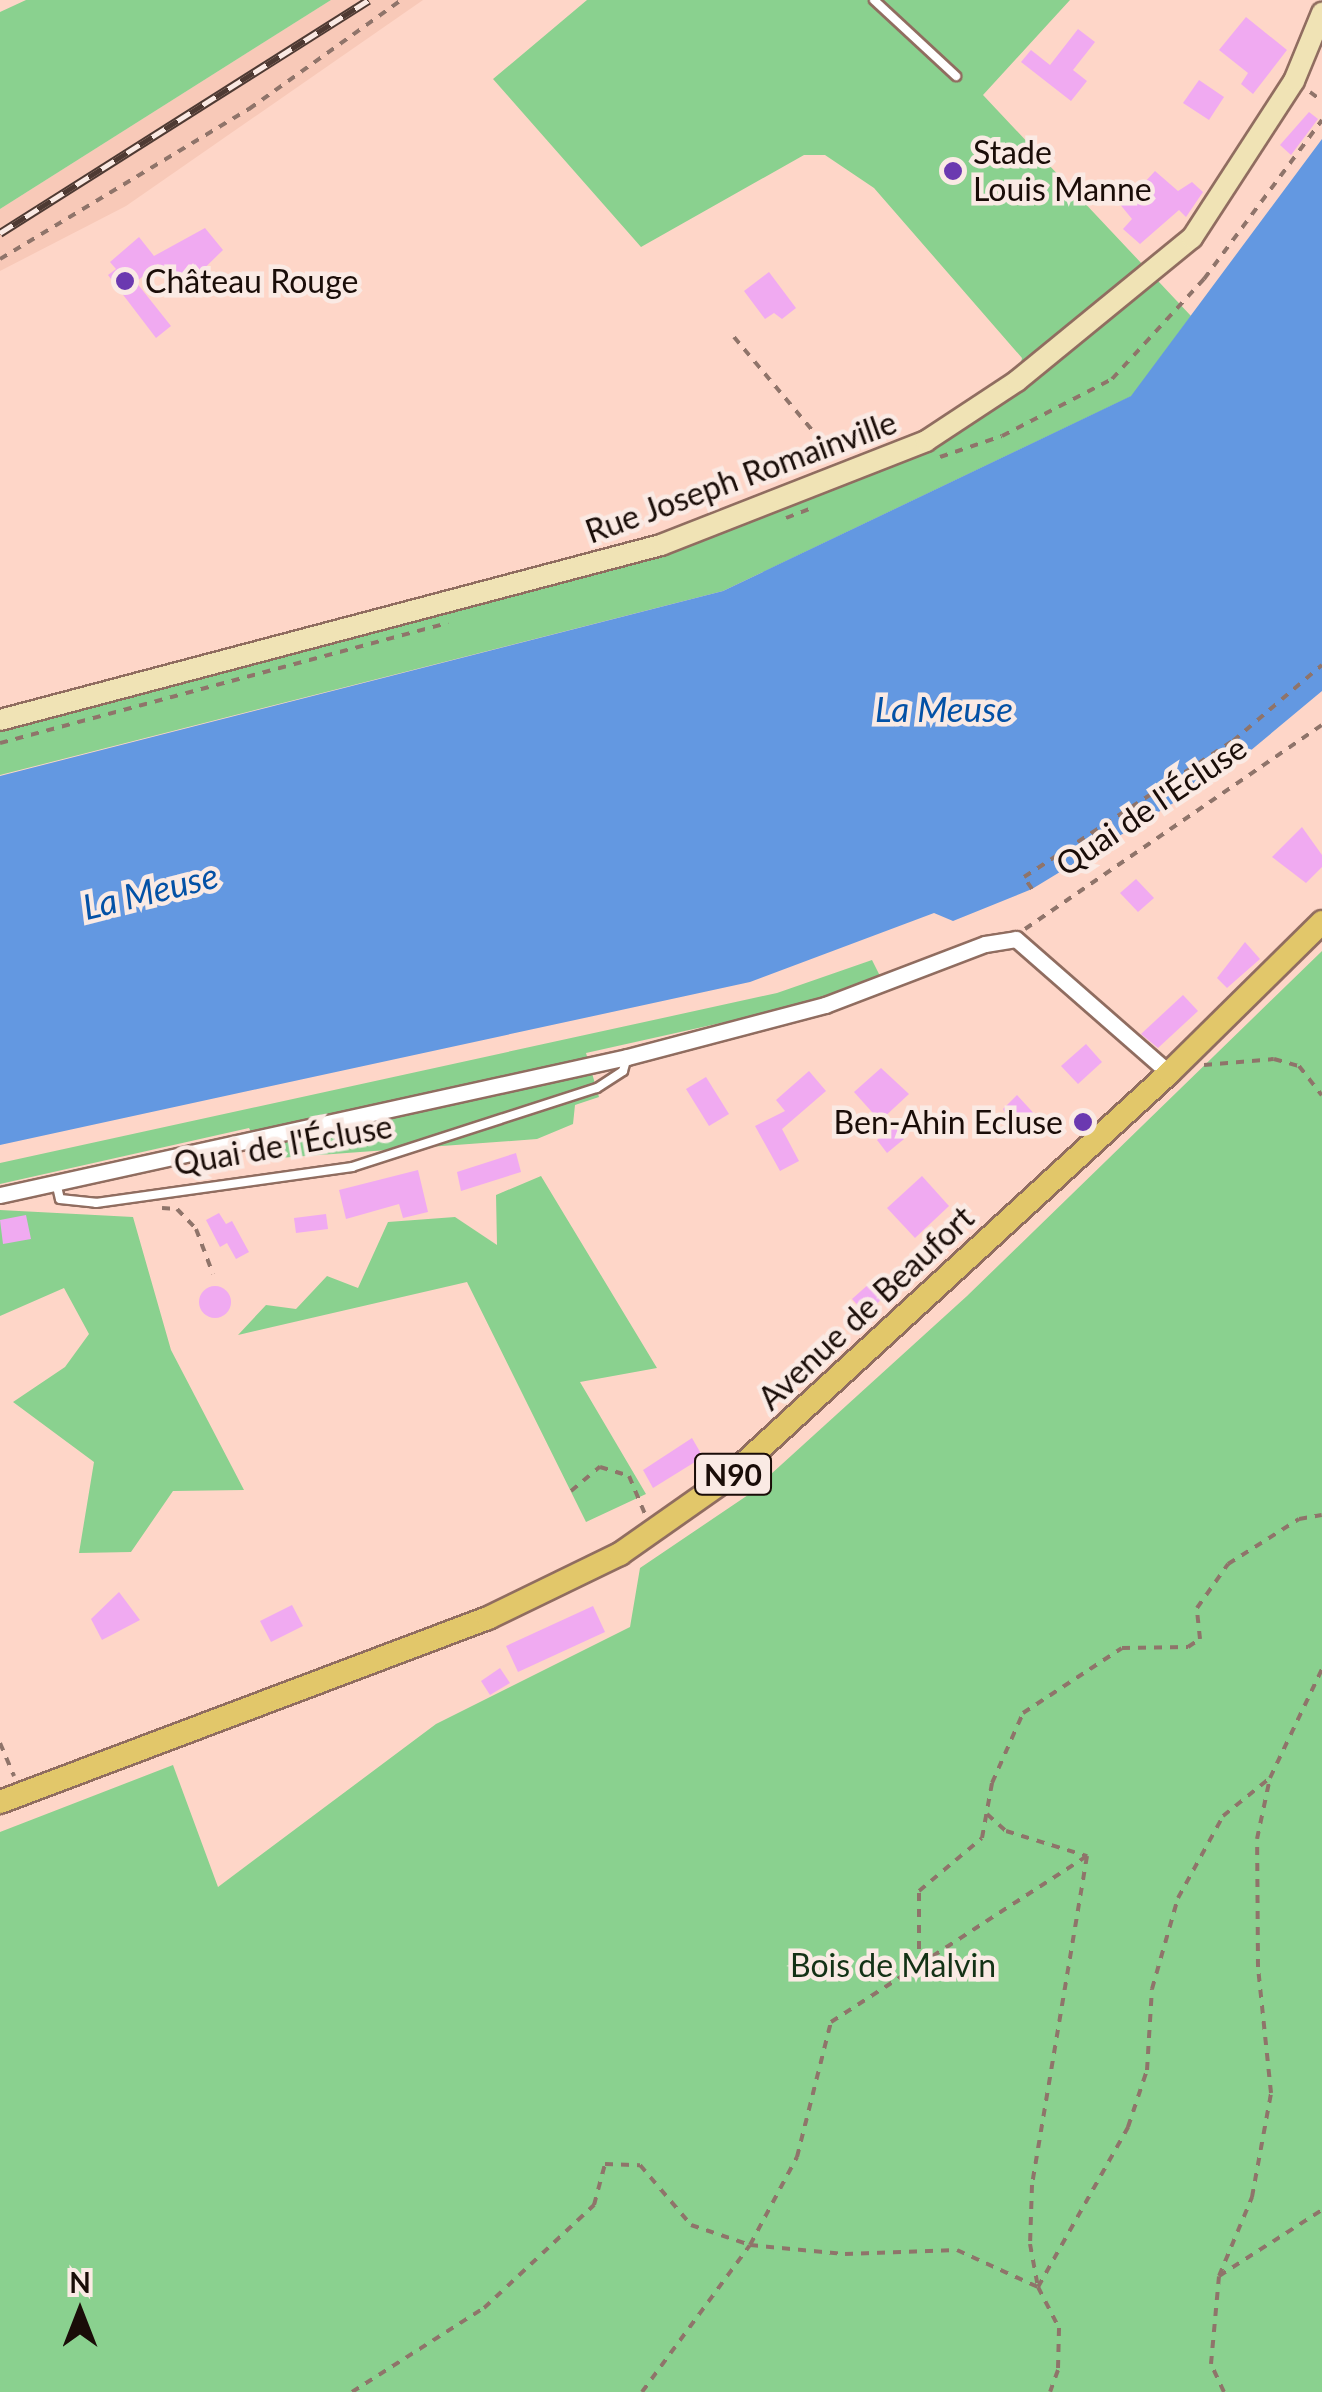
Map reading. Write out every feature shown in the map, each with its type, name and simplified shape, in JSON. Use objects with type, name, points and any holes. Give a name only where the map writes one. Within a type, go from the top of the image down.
[{"type":"main road","name":"Avenue de Beaufort","points":[[11,1798],[488,1618],[652,1532],[728,1478],[1190,1053],[1322,922]]},
{"type":"street","name":"Rue Joseph Romainville","points":[[0,720],[199,673],[661,545],[926,440],[1017,381],[1160,270],[1192,238],[1294,81],[1322,13]]},
{"type":"street","name":"Quai de l'Écluse","points":[[0,1195],[628,1057],[825,1004],[986,944],[1016,940]]},
{"type":"street","points":[[1016,940],[1168,1073]]},
{"type":"lane","points":[[874,0],[956,76]]},
{"type":"lane","name":"Quai de l'Écluse","points":[[56,1182],[60,1199],[96,1203],[352,1167],[596,1088],[623,1071],[628,1057]]},
{"type":"path","points":[[0,259],[249,109],[402,0]]},
{"type":"path","points":[[734,337],[848,472]]},
{"type":"path","points":[[1032,889],[1024,877],[1233,741],[1322,665]]},
{"type":"path","name":"Quai de l'Écluse","points":[[1016,940],[1062,900],[1322,725]]},
{"type":"path","points":[[1190,1053],[1207,1068],[1238,1060],[1299,1066],[1322,1096]]},
{"type":"path","points":[[150,1208],[177,1209],[196,1230],[213,1274]]},
{"type":"path","points":[[571,1491],[600,1467],[629,1476],[652,1532]]},
{"type":"path","points":[[919,1965],[919,1890],[982,1838],[992,1782],[1022,1714],[1122,1648],[1188,1647],[1200,1639],[1197,1608],[1228,1564],[1299,1519],[1322,1515]]},
{"type":"path","points":[[1224,2392],[1211,2364],[1219,2276],[1252,2197],[1271,2093],[1258,1968],[1257,1839],[1270,1778],[1322,1668]]},
{"type":"path","points":[[0,1744],[11,1798]]},
{"type":"path","points":[[1038,2287],[1128,2127],[1146,2070],[1152,1989],[1178,1898],[1222,1816],[1270,1778]]},
{"type":"path","points":[[986,1814],[1006,1831],[1087,1856]]},
{"type":"path","points":[[1050,2392],[1058,2370],[1059,2328],[1038,2287],[1030,2244],[1032,2185],[1050,2057],[1088,1878],[1087,1856]]},
{"type":"path","points":[[642,2392],[750,2244],[796,2157],[831,2022],[1087,1856]]},
{"type":"path","points":[[352,2392],[484,2308],[594,2206],[605,2164],[640,2165],[691,2225],[750,2244],[845,2254],[957,2250],[1038,2287]]},
{"type":"path","points":[[1219,2276],[1322,2210]]},
{"type":"shaded area","points":[[331,0],[423,0],[126,206],[0,271],[0,209]]},
{"type":"green space","points":[[26,0],[331,0],[0,209],[0,12]]},
{"type":"green space","name":"Stade Louis Manne","points":[[587,0],[1070,0],[983,95],[1191,316],[1132,396],[723,591],[0,775],[0,720],[568,572],[848,472],[1017,381],[1022,358],[874,188],[825,155],[804,155],[641,247],[493,79]]},
{"type":"green space","name":"Bois de Malvin","points":[[1322,951],[1322,2392],[0,2392],[0,1832],[173,1765],[218,1887],[436,1724],[630,1627],[640,1568],[748,1495],[967,1296]]},
{"type":"green space","points":[[872,960],[881,978],[779,1010],[586,1053],[599,1097],[575,1105],[573,1124],[537,1139],[265,1159],[249,1128],[0,1184],[0,1163],[777,993]]},
{"type":"green space","points":[[541,1176],[657,1368],[580,1382],[646,1494],[586,1522],[467,1282],[238,1335],[266,1305],[296,1309],[327,1276],[358,1288],[388,1222],[455,1217],[497,1245],[496,1195]]},
{"type":"green space","points":[[0,1210],[133,1217],[171,1350],[244,1490],[173,1491],[131,1552],[79,1553],[94,1462],[13,1402],[65,1367],[89,1334],[64,1288],[0,1316]]},
{"type":"water","name":"La Meuse","points":[[1322,139],[1322,691],[1226,771],[1032,889],[953,921],[934,913],[750,982],[0,1145],[0,776],[723,591],[1131,396]]},
{"type":"building","points":[[1246,17],[1287,50],[1253,94],[1241,84],[1248,73],[1219,50]]},
{"type":"building","points":[[1078,29],[1095,42],[1073,70],[1087,81],[1071,101],[1021,62],[1031,50],[1050,65]]},
{"type":"building","points":[[1199,80],[1224,97],[1209,120],[1183,103]]},
{"type":"building","points":[[1309,112],[1318,119],[1291,155],[1280,145]]},
{"type":"building","points":[[1155,171],[1178,191],[1192,182],[1203,192],[1186,217],[1179,210],[1140,244],[1123,229],[1132,219],[1114,197],[1124,188],[1132,196]]},
{"type":"building","name":"Château Rouge","points":[[205,228],[223,250],[180,292],[158,264],[136,282],[171,326],[156,338],[108,275],[116,269],[110,262],[139,237],[154,256]]},
{"type":"building","points":[[769,272],[796,308],[782,319],[774,313],[765,319],[744,291]]},
{"type":"building","points":[[1302,827],[1322,855],[1322,867],[1306,883],[1272,857]]},
{"type":"building","points":[[1136,879],[1154,898],[1138,912],[1120,893]]},
{"type":"building","points":[[1245,942],[1260,959],[1227,988],[1217,978]]},
{"type":"building","points":[[1183,995],[1198,1011],[1158,1048],[1141,1034]]},
{"type":"building","points":[[1086,1044],[1102,1062],[1078,1084],[1061,1066]]},
{"type":"building","points":[[881,1068],[909,1094],[880,1121],[854,1092]]},
{"type":"building","points":[[809,1071],[826,1091],[782,1129],[799,1161],[780,1171],[755,1126],[785,1111],[776,1100]]},
{"type":"building","points":[[706,1077],[729,1114],[709,1126],[686,1089]]},
{"type":"building","points":[[1017,1095],[1039,1119],[1020,1137],[1003,1109]]},
{"type":"building","points":[[894,1126],[904,1139],[887,1153],[877,1140]]},
{"type":"building","points":[[516,1153],[521,1172],[461,1191],[457,1172]]},
{"type":"building","points":[[418,1170],[428,1212],[403,1218],[399,1204],[346,1219],[339,1190]]},
{"type":"building","points":[[922,1176],[949,1206],[915,1238],[887,1208]]},
{"type":"building","points":[[219,1213],[226,1224],[232,1221],[249,1252],[236,1259],[227,1243],[220,1247],[206,1220]]},
{"type":"building","points":[[326,1214],[328,1229],[296,1233],[294,1218]]},
{"type":"building","points":[[26,1215],[31,1239],[3,1244],[0,1220]]},
{"type":"building","points":[[870,1283],[884,1297],[866,1314],[852,1299]]},
{"type":"building","points":[[215,1286],[226,1291],[231,1302],[226,1313],[215,1318],[204,1313],[199,1302],[204,1291]]},
{"type":"building","points":[[692,1438],[703,1457],[653,1488],[643,1470]]},
{"type":"building","points":[[119,1592],[140,1620],[102,1640],[91,1619]]},
{"type":"building","points":[[292,1605],[303,1626],[271,1642],[260,1621]]},
{"type":"building","points":[[593,1606],[605,1632],[518,1672],[506,1646]]},
{"type":"building","points":[[500,1668],[510,1683],[490,1695],[481,1681]]},
{"type":"railway","points":[[0,233],[369,0]]},
{"type":"place","name":"Stade Louis Manne","points":[[953,171]]},
{"type":"place","name":"Château Rouge","points":[[125,281]]},
{"type":"place","name":"Ben-Ahin Ecluse","points":[[1083,1122]]}]
